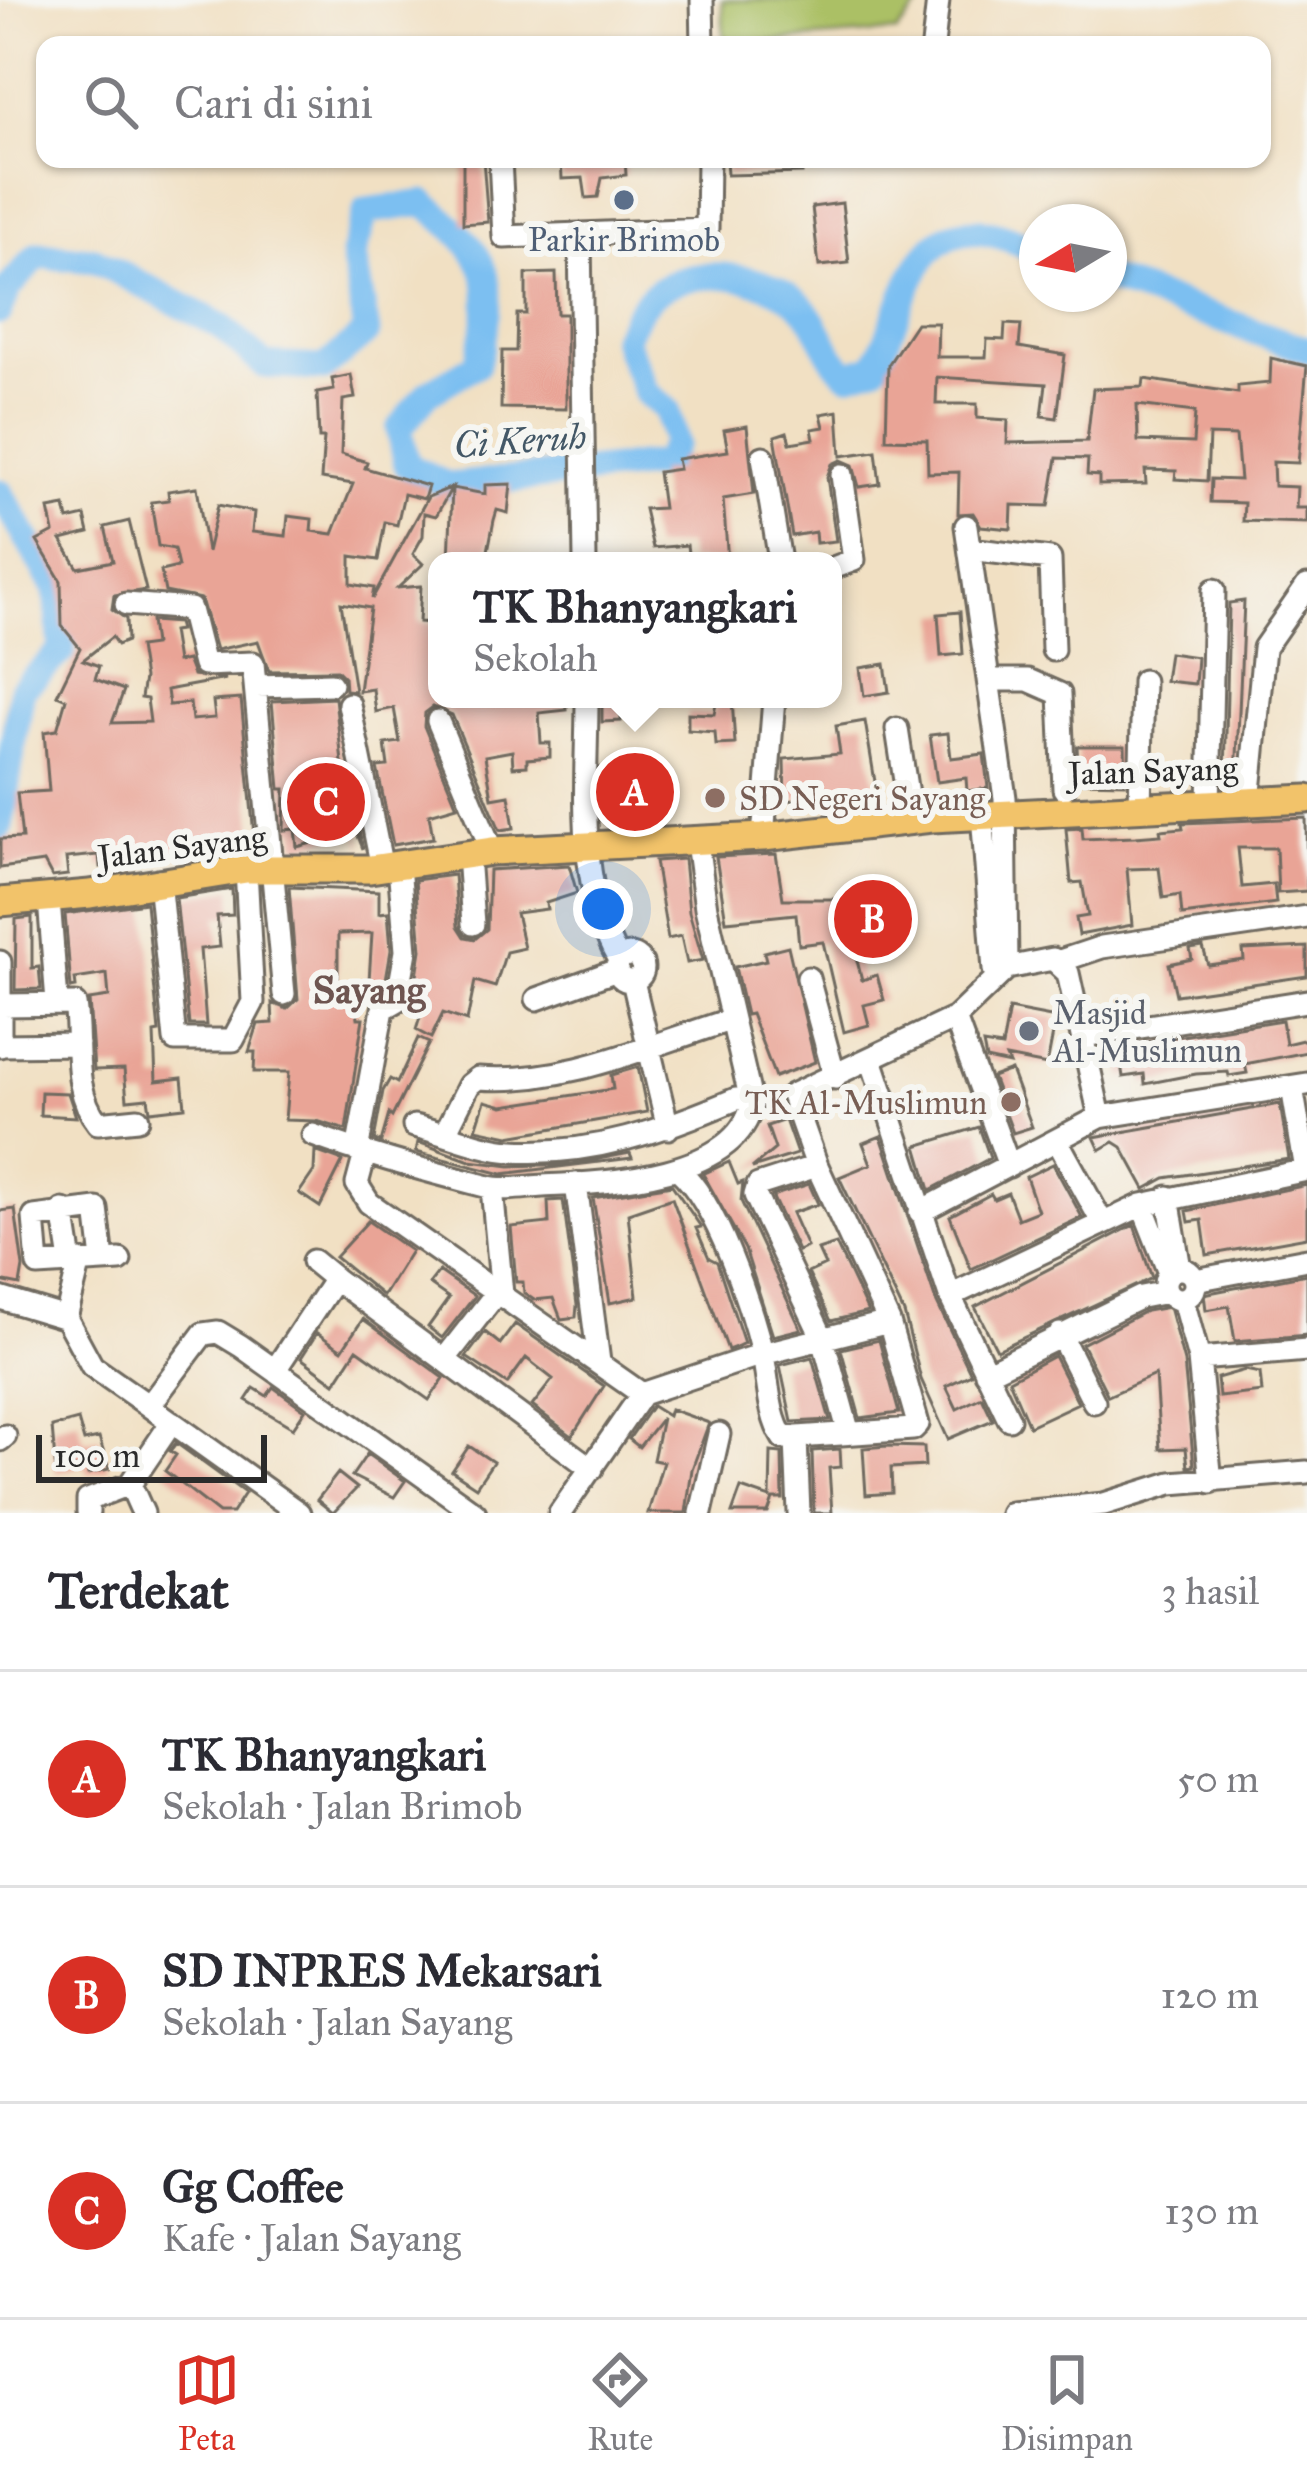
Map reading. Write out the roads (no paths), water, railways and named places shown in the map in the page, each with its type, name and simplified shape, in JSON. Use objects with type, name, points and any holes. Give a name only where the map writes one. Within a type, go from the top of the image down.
[{"type":"main road","name":"Jalan Sayang","points":[[0,902],[49,900],[159,880],[258,869],[391,867],[480,853],[591,851],[911,820],[1307,799]]},
{"type":"street","points":[[702,0],[703,36]]},
{"type":"street","points":[[934,36],[938,0]]},
{"type":"street","points":[[500,168],[504,237],[707,229],[708,168]]},
{"type":"street","points":[[585,237],[589,552]]},
{"type":"street","points":[[763,457],[779,552]]},
{"type":"street","points":[[842,475],[854,560],[842,565]]},
{"type":"street","points":[[966,526],[988,680],[1001,972]]},
{"type":"street","points":[[970,549],[1050,559],[1053,650]]},
{"type":"street","points":[[1249,802],[1264,647],[1307,586]]},
{"type":"street","points":[[1209,804],[1214,590]]},
{"type":"street","points":[[126,604],[190,609],[202,664],[249,659],[256,686],[258,869],[253,1002],[233,1040],[175,1040],[159,880]]},
{"type":"street","points":[[988,680],[1028,680],[1060,694],[1064,789]]},
{"type":"street","points":[[1140,808],[1144,681]]},
{"type":"street","points":[[256,686],[331,684]]},
{"type":"street","points":[[349,704],[391,867],[406,951],[397,1001],[382,1009],[357,1184],[369,1203],[642,1394]]},
{"type":"street","points":[[591,708],[591,851],[601,914],[623,971],[668,1128]]},
{"type":"street","points":[[764,837],[774,708]]},
{"type":"street","points":[[438,721],[480,853],[473,924]]},
{"type":"street","points":[[897,729],[911,820]]},
{"type":"street","points":[[313,1135],[492,1189],[576,1184],[678,1169],[707,1155],[749,1120],[752,1105],[730,1020],[697,842]]},
{"type":"street","points":[[258,869],[284,994]]},
{"type":"street","points":[[49,900],[57,1002]]},
{"type":"street","points":[[678,1169],[702,1196],[762,1354],[783,1438],[917,1427],[889,1322],[817,1166],[792,1095],[872,1062],[955,1018],[1001,972],[1032,960],[1060,961],[1102,947],[1307,916]]},
{"type":"street","points":[[1060,961],[1084,1036],[1100,1117]]},
{"type":"street","points":[[0,962],[0,1045],[78,1044]]},
{"type":"street","points":[[536,999],[623,971]]},
{"type":"street","points":[[808,978],[836,1078]]},
{"type":"street","points":[[1084,1036],[1307,1001]]},
{"type":"street","points":[[2,1005],[75,1004],[81,1090],[91,1115],[98,1123],[138,1119]]},
{"type":"street","points":[[955,1018],[1009,1166]]},
{"type":"street","points":[[445,1133],[469,1084],[478,1078],[535,1078],[730,1020]]},
{"type":"street","points":[[872,1062],[950,1296],[1009,1419]]},
{"type":"street","points":[[920,1212],[1100,1117],[1300,1086],[1306,1170],[1142,1205],[950,1296]]},
{"type":"street","points":[[414,1126],[509,1151],[536,1151],[631,1140],[736,1100]]},
{"type":"street","points":[[1058,1142],[1102,1222]]},
{"type":"street","points":[[817,1166],[758,1185],[755,1195],[823,1339],[848,1430]]},
{"type":"street","points":[[576,1184],[599,1362]]},
{"type":"street","points":[[444,1360],[500,1292],[492,1189]]},
{"type":"street","points":[[1168,1197],[1179,1283],[1200,1364],[1210,1481]]},
{"type":"street","points":[[1142,1205],[1179,1283]]},
{"type":"street","points":[[67,1318],[93,1261],[105,1207],[63,1210],[33,1219],[37,1264],[93,1261]]},
{"type":"street","points":[[63,1210],[93,1261]]},
{"type":"street","points":[[986,1373],[1060,1334],[1179,1283],[1307,1259]]},
{"type":"street","points":[[313,1261],[592,1469]]},
{"type":"street","points":[[275,1370],[334,1280]]},
{"type":"street","points":[[0,1298],[67,1318],[92,1366],[299,1513]]},
{"type":"street","points":[[560,1513],[642,1394],[762,1354],[889,1322]]},
{"type":"street","points":[[149,1406],[210,1331],[275,1370],[475,1513]]},
{"type":"street","points":[[1060,1334],[1094,1402]]},
{"type":"street","points":[[1200,1364],[1307,1350]]},
{"type":"street","points":[[1200,1364],[1298,1364],[1307,1370]]},
{"type":"street","points":[[88,1513],[88,1500],[130,1484],[172,1422]]},
{"type":"street","points":[[701,1513],[719,1434]]},
{"type":"street","points":[[796,1439],[799,1513]]},
{"type":"street","points":[[1011,1513],[1104,1504],[1171,1484],[1307,1472]]},
{"type":"street","points":[[130,1484],[143,1513]]},
{"type":"waterway","name":"Ci Keruh","points":[[0,311],[8,289],[38,255],[95,260],[221,326],[264,365],[324,368],[367,332],[353,255],[366,211],[425,203],[477,256],[488,290],[477,364],[428,393],[399,429],[407,465],[448,486],[664,464],[675,442],[667,410],[646,393],[624,339],[645,303],[671,284],[691,278],[734,277],[777,289],[808,313],[848,374],[875,366],[912,278],[926,255],[944,239],[967,232],[997,235],[1019,244]]},
{"type":"waterway","name":"Ci Keruh","points":[[1127,286],[1307,350]]},
{"type":"waterway","name":"Ci Keruh","points":[[0,492],[57,590],[62,651],[22,689],[0,826]]},
{"type":"place","name":"Parkir Brimob","points":[[624,200]]},
{"type":"place","name":"TK Bhanyangkari","points":[[635,792]]},
{"type":"place","name":"SD Negeri Sayang","points":[[715,798]]},
{"type":"place","name":"Gg Coffee","points":[[326,802]]},
{"type":"place","name":"SD INPRES Mekarsari","points":[[873,919]]},
{"type":"place","name":"Masjid Al-Muslimun","points":[[1029,1031]]},
{"type":"place","name":"TK Al-Muslimun","points":[[1011,1102]]},
{"type":"district","name":"Sayang","points":[[369,989]]}]
